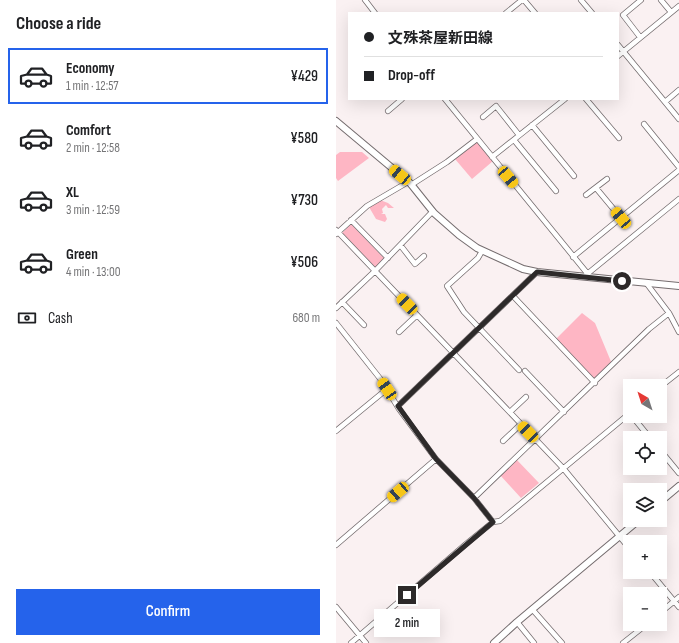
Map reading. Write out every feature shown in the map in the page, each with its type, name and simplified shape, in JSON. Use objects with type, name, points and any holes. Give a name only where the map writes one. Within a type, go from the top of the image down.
[{"type":"main road","points":[[336,121],[410,183],[433,211],[459,235],[482,251],[523,269],[537,272],[587,274],[647,284],[679,286]]},
{"type":"main road","points":[[667,496],[679,486]]},
{"type":"main road","points":[[498,642],[517,622],[631,527]]},
{"type":"street","points":[[365,0],[374,12]]},
{"type":"street","points":[[507,12],[523,0],[534,12]]},
{"type":"street","points":[[581,0],[591,12]]},
{"type":"street","points":[[640,37],[623,15],[641,0]]},
{"type":"street","points":[[661,0],[671,12]]},
{"type":"street","points":[[619,55],[679,6]]},
{"type":"street","points":[[619,45],[679,119]]},
{"type":"street","points":[[665,102],[679,90]]},
{"type":"street","points":[[388,111],[401,100]]},
{"type":"street","points":[[446,100],[587,274],[679,199]]},
{"type":"street","points":[[492,157],[562,100]]},
{"type":"street","points":[[587,100],[619,138]]},
{"type":"street","points":[[484,117],[496,106],[519,135]]},
{"type":"street","points":[[644,124],[679,167]]},
{"type":"street","points":[[532,125],[574,176]]},
{"type":"street","points":[[477,139],[447,162],[367,206],[337,232],[563,468],[623,540]]},
{"type":"street","points":[[514,140],[556,191]]},
{"type":"street","points":[[573,257],[679,170]]},
{"type":"street","points":[[586,195],[607,178]]},
{"type":"street","points":[[596,188],[621,218]]},
{"type":"street","points":[[336,308],[401,246],[433,211]]},
{"type":"street","points":[[351,220],[388,258]]},
{"type":"street","points":[[401,246],[416,264],[424,256]]},
{"type":"street","points":[[482,251],[478,258],[448,286],[464,312],[519,370]]},
{"type":"street","points":[[398,406],[537,272]]},
{"type":"street","points":[[647,284],[669,314],[679,332]]},
{"type":"street","points":[[513,296],[595,383]]},
{"type":"street","points":[[342,302],[364,325]]},
{"type":"street","points":[[474,498],[595,383],[649,329],[669,314]]},
{"type":"street","points":[[399,332],[417,315]]},
{"type":"street","points":[[336,323],[387,389],[436,459],[474,498],[493,522]]},
{"type":"street","points":[[525,371],[564,412]]},
{"type":"street","points":[[667,381],[679,372]]},
{"type":"street","points":[[336,431],[387,389]]},
{"type":"street","points":[[510,412],[526,397]]},
{"type":"street","points":[[351,643],[493,522],[500,521],[623,420]]},
{"type":"street","points":[[638,423],[644,431]]},
{"type":"street","points":[[504,441],[521,424]]},
{"type":"street","points":[[667,458],[679,473]]},
{"type":"street","points":[[336,545],[436,459]]},
{"type":"street","points":[[656,579],[679,607]]},
{"type":"street","points":[[667,607],[679,597]]},
{"type":"street","points":[[336,607],[366,643]]},
{"type":"street","points":[[532,609],[562,643]]},
{"type":"street","points":[[517,622],[534,643]]},
{"type":"street","points":[[623,643],[638,631]]},
{"type":"shaded area","points":[[476,141],[493,161],[472,179],[455,159]]},
{"type":"shaded area","points":[[340,152],[362,152],[369,158],[338,181],[336,178],[336,155]]},
{"type":"shaded area","points":[[380,200],[388,203],[394,208],[388,208],[386,205],[382,209],[383,213],[381,214],[385,214],[387,219],[385,222],[376,219],[369,207]]},
{"type":"shaded area","points":[[351,224],[385,259],[376,268],[342,233]]},
{"type":"shaded area","points":[[582,313],[595,323],[612,364],[594,380],[555,340]]},
{"type":"shaded area","points":[[516,459],[539,483],[521,498],[500,475]]},
{"type":"route","points":[[407,595],[493,522],[474,498],[436,459],[398,406],[537,272],[548,274],[571,274],[622,281]]}]
